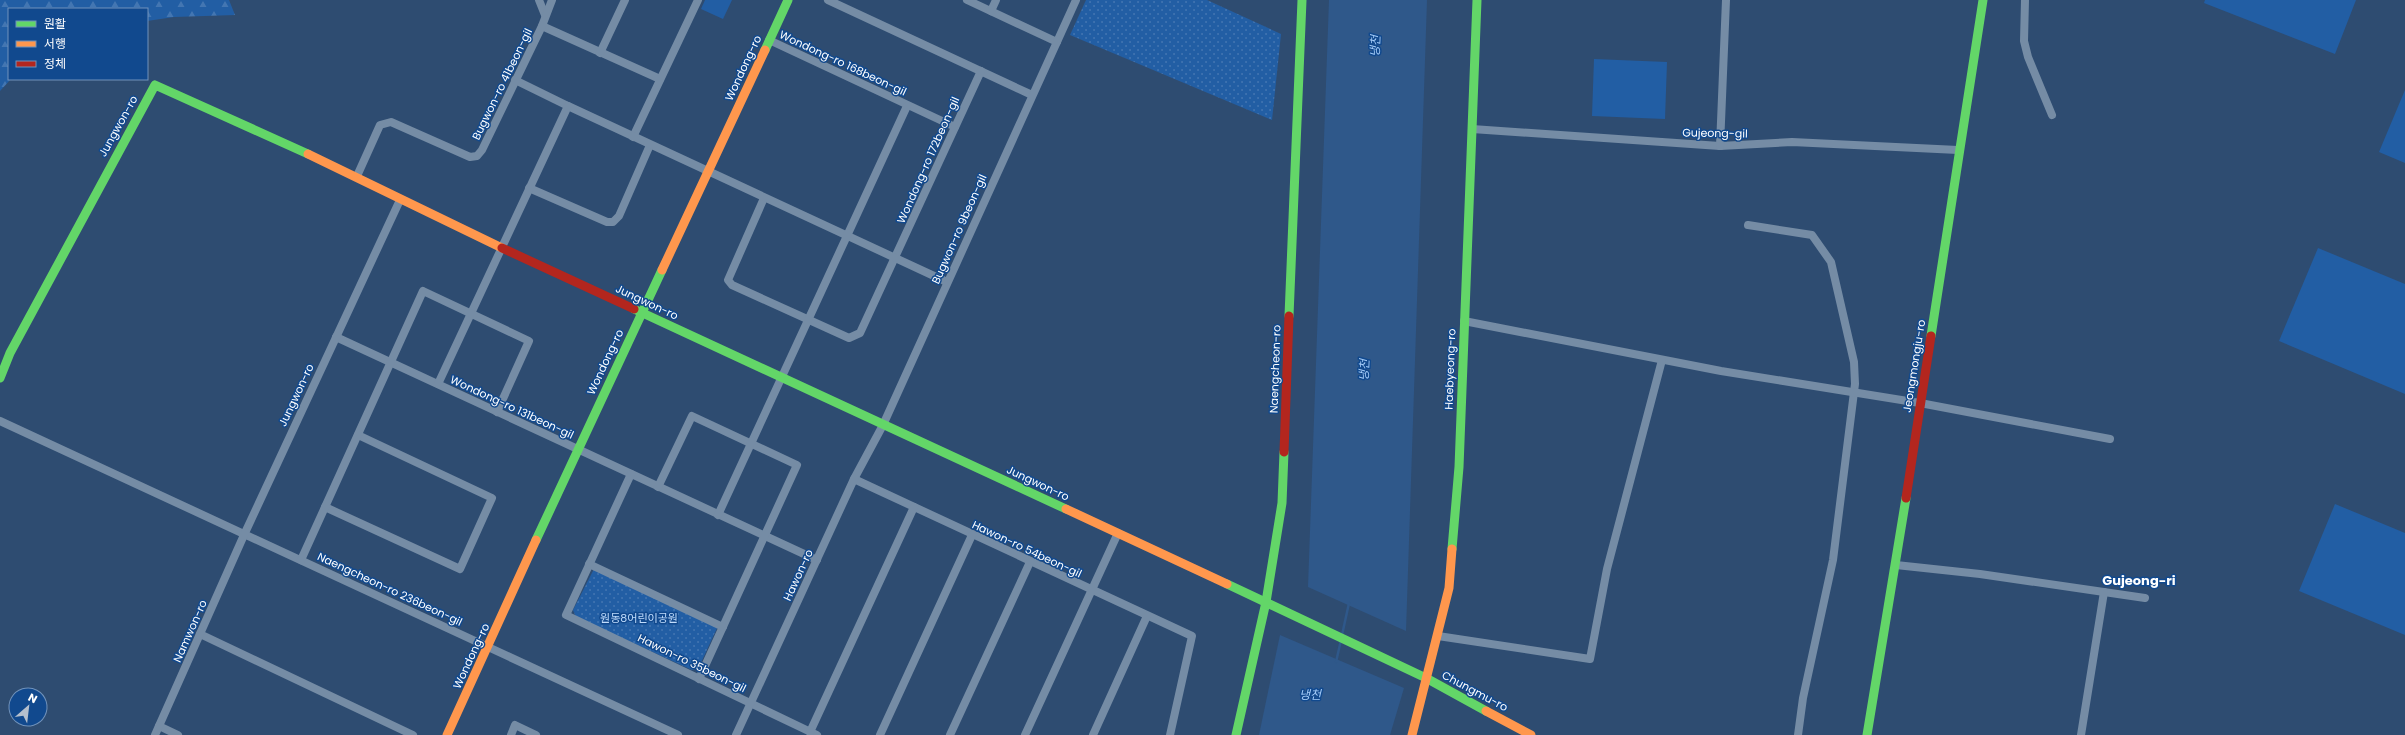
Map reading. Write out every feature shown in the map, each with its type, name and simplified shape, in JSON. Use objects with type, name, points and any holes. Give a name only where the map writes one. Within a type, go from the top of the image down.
[{"type":"street","points":[[539,0],[545,15]]},
{"type":"street","name":"Bugwon-ro 41beon-gil","points":[[357,176],[380,125],[385,122],[391,122],[470,157],[477,156],[482,150],[542,26],[552,0]]},
{"type":"street","points":[[600,52],[625,0]]},
{"type":"street","points":[[633,137],[698,0]]},
{"type":"street","name":"Wondong-ro","points":[[448,735],[578,449],[788,0]]},
{"type":"street","points":[[828,0],[1032,95]]},
{"type":"street","points":[[967,0],[1057,42]]},
{"type":"street","points":[[991,11],[996,0]]},
{"type":"street","name":"Bugwon-ro 9beon-gil","points":[[883,425],[1076,0]]},
{"type":"street","name":"Naengcheon-ro","points":[[1236,735],[1266,602],[1282,503],[1302,0]]},
{"type":"street","name":"Haebyeong-ro","points":[[1412,735],[1438,636],[1449,580],[1459,467],[1477,0]]},
{"type":"street","points":[[1720,146],[1726,0]]},
{"type":"street","name":"Jeongmongju-ro","points":[[1867,735],[1896,565],[1958,150],[1983,0]]},
{"type":"street","points":[[2025,0],[2024,41],[2028,57],[2052,115]]},
{"type":"street","name":"Bugwon-ro 41beon-gil","points":[[542,26],[660,79]]},
{"type":"street","name":"Wondong-ro 168beon-gil","points":[[769,40],[954,128]]},
{"type":"street","name":"Wondong-ro 172beon-gil","points":[[809,320],[849,338],[855,337],[860,333],[896,258],[981,71]]},
{"type":"street","points":[[515,80],[650,145],[947,282]]},
{"type":"street","name":"Jungwon-ro","points":[[0,378],[10,353],[155,85],[357,176],[400,200],[1283,610]]},
{"type":"street","points":[[471,313],[568,106]]},
{"type":"street","name":"Wondong-ro 168beon-gil","points":[[783,378],[907,106]]},
{"type":"street","name":"Gujeong-gil","points":[[1472,129],[1720,146],[1792,142],[1958,150]]},
{"type":"street","points":[[529,188],[607,222],[613,222],[619,216],[650,145]]},
{"type":"street","points":[[764,198],[728,280],[732,285],[809,320]]},
{"type":"street","name":"Jungwon-ro","points":[[244,535],[400,200]]},
{"type":"street","points":[[1748,225],[1812,235],[1831,262],[1854,362],[1854,392],[1833,560],[1803,698],[1798,735]]},
{"type":"street","points":[[301,560],[423,291],[529,340],[497,412]]},
{"type":"street","name":"Wondong-ro 131beon-gil","points":[[438,384],[471,313]]},
{"type":"street","points":[[1464,321],[1662,360],[1920,403],[2110,439]]},
{"type":"street","name":"Wondong-ro 131beon-gil","points":[[336,337],[817,560]]},
{"type":"street","points":[[1438,636],[1590,659],[1607,569],[1662,360]]},
{"type":"street","points":[[718,515],[783,378]]},
{"type":"street","points":[[658,487],[692,416],[797,465],[698,679]]},
{"type":"street","name":"Naengcheon-ro 236beon-gil","points":[[0,421],[244,535],[489,646],[678,735]]},
{"type":"street","name":"Hawon-ro","points":[[736,735],[854,479],[883,425]]},
{"type":"street","points":[[325,507],[460,569],[492,498],[358,435]]},
{"type":"street","points":[[631,474],[589,564],[723,626]]},
{"type":"street","name":"Hawon-ro 54beon-gil","points":[[854,479],[1091,591],[1192,636],[1170,735]]},
{"type":"street","points":[[814,733],[914,508]]},
{"type":"street","points":[[1025,735],[1118,533]]},
{"type":"street","name":"Namwon-ro","points":[[155,735],[244,535]]},
{"type":"street","points":[[880,735],[972,535]]},
{"type":"street","points":[[950,735],[1030,562]]},
{"type":"street","name":"Hawon-ro 35beon-gil","points":[[589,564],[566,615],[814,733]]},
{"type":"street","points":[[1896,565],[1980,574],[2145,598]]},
{"type":"street","points":[[2081,735],[2104,592]]},
{"type":"street","name":"Chungmu-ro","points":[[1283,610],[1426,678],[1531,735]]},
{"type":"street","points":[[1093,735],[1147,616]]},
{"type":"street","points":[[200,634],[413,735]]},
{"type":"street","points":[[511,735],[515,725],[536,735]]},
{"type":"street","points":[[159,726],[178,735]]},
{"type":"green space","points":[[0,0],[229,0],[235,15],[174,17],[148,21],[148,8],[8,8],[8,80],[10,80],[0,91]]},
{"type":"green space","points":[[705,0],[732,0],[723,19],[701,9]]},
{"type":"green space","points":[[1086,0],[1207,0],[1281,34],[1272,120],[1070,35]]},
{"type":"green space","points":[[2205,0],[2356,0],[2335,54],[2204,3]]},
{"type":"green space","points":[[1594,59],[1667,62],[1665,119],[1592,116]]},
{"type":"green space","points":[[2405,90],[2405,163],[2379,152]]},
{"type":"green space","points":[[2318,248],[2405,284],[2405,394],[2279,341]]},
{"type":"green space","points":[[2335,504],[2405,533],[2405,635],[2299,591]]},
{"type":"green space","name":"원동8어린이공원","points":[[594,569],[718,626],[699,667],[692,670],[576,617],[573,610]]},
{"type":"water","points":[[1329,0],[1427,0],[1406,631],[1308,587]]},
{"type":"water","name":"냉천","points":[[1280,635],[1404,688],[1390,735],[1259,735]]},
{"type":"waterway","name":"냉천","points":[[1342,635],[1349,603]]},
{"type":"waterway","name":"냉천","points":[[1336,662],[1341,640]]},
{"type":"traffic: fast","points":[[765,50],[788,0]]},
{"type":"traffic: fast","points":[[1289,316],[1302,0]]},
{"type":"traffic: fast","points":[[1452,549],[1459,467],[1477,0]]},
{"type":"traffic: fast","points":[[1931,336],[1983,0]]},
{"type":"traffic: fast","points":[[0,378],[10,353],[155,85],[308,154]]},
{"type":"traffic: fast","points":[[536,540],[662,270]]},
{"type":"traffic: fast","points":[[634,309],[1066,509]]},
{"type":"traffic: fast","points":[[1236,735],[1266,602],[1282,503],[1284,452]]},
{"type":"traffic: fast","points":[[1867,735],[1906,498]]},
{"type":"traffic: fast","points":[[1227,584],[1426,678],[1486,711]]},
{"type":"traffic: slow","points":[[662,270],[765,50]]},
{"type":"traffic: slow","points":[[308,154],[502,248]]},
{"type":"traffic: slow","points":[[1066,509],[1227,584]]},
{"type":"traffic: slow","points":[[447,735],[536,540]]},
{"type":"traffic: slow","points":[[1412,735],[1449,588],[1452,549]]},
{"type":"traffic: slow","points":[[1486,711],[1531,735]]},
{"type":"traffic: jam","points":[[502,248],[634,309]]},
{"type":"traffic: jam","points":[[1284,452],[1289,316]]},
{"type":"traffic: jam","points":[[1906,498],[1931,336]]},
{"type":"district","name":"Gujeong-ri","points":[[2139,580]]}]
